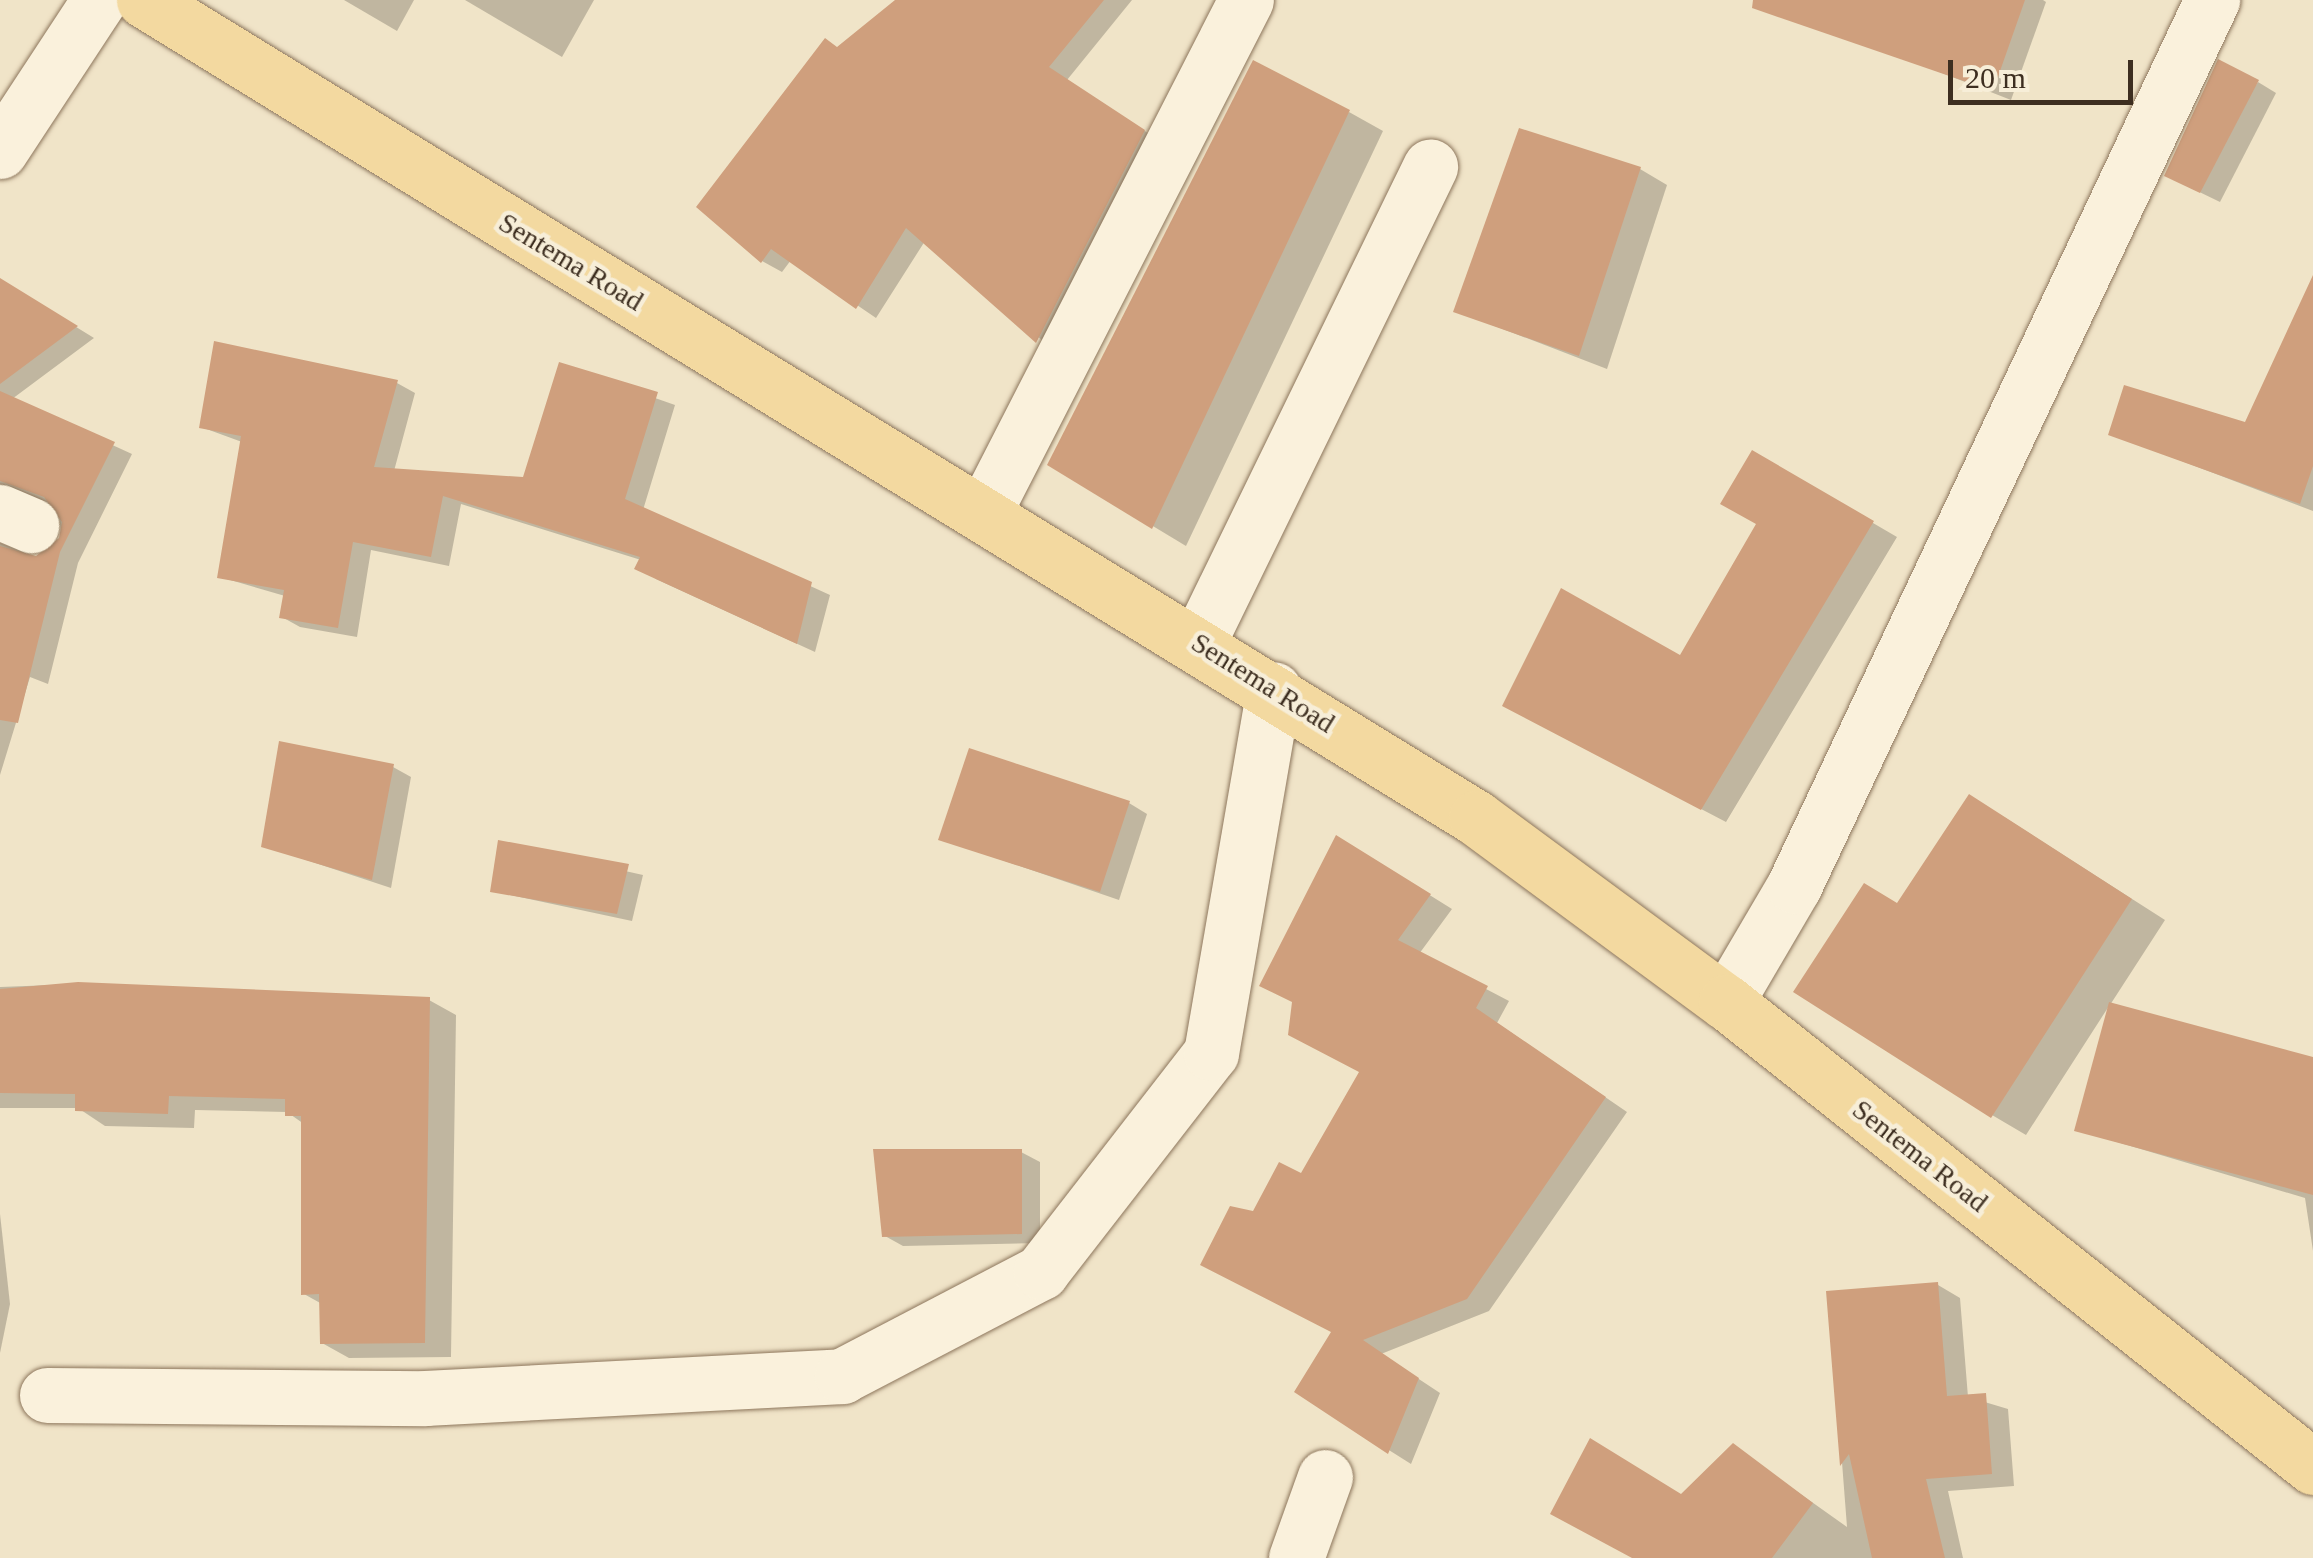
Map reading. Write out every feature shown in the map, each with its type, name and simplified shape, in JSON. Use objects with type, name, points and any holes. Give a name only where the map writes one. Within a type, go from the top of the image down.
[{"type":"main road","name":"Sentema Road","points":[[144,0],[1274,689],[1476,818],[1726,1002],[2313,1467]]},
{"type":"street","points":[[0,151],[98,0]]},
{"type":"street","points":[[983,514],[1246,0]]},
{"type":"street","points":[[1726,1002],[1794,886],[2212,0]]},
{"type":"street","points":[[1198,643],[1430,167]]},
{"type":"street","points":[[48,1395],[425,1398],[842,1376],[1041,1272],[1211,1053],[1274,689]]},
{"type":"street","points":[[1296,1558],[1326,1477]]},
{"type":"building","points":[[895,0],[1104,0],[1049,67],[1145,130],[1036,343],[906,228],[856,309],[771,249],[761,263],[696,207],[825,38],[837,47]]},
{"type":"building","points":[[1753,0],[2025,0],[1993,91],[1752,8]]},
{"type":"building","points":[[2218,59],[2259,80],[2200,193],[2164,176]]},
{"type":"building","points":[[1253,60],[1350,110],[1152,529],[1047,465]]},
{"type":"building","points":[[1519,128],[1641,167],[1579,356],[1453,312]]},
{"type":"building","points":[[2313,275],[2313,466],[2300,504],[2108,435],[2124,385],[2245,422]]},
{"type":"building","points":[[0,278],[78,326],[0,384]]},
{"type":"building","points":[[214,341],[398,380],[374,467],[523,477],[559,362],[658,392],[625,499],[812,582],[797,644],[634,569],[640,557],[443,496],[431,557],[353,542],[338,628],[279,618],[284,590],[217,578],[241,436],[199,428]]},
{"type":"building","points":[[0,391],[115,442],[60,552],[18,723],[0,720],[0,546],[36,556],[59,538],[62,522],[44,497],[0,481]]},
{"type":"building","points":[[1752,450],[1874,521],[1701,810],[1502,706],[1561,588],[1680,655],[1756,524],[1720,504]]},
{"type":"building","points":[[279,741],[394,764],[372,880],[261,847]]},
{"type":"building","points":[[969,748],[1130,801],[1100,892],[938,840]]},
{"type":"building","points":[[1969,794],[2132,899],[1991,1118],[1793,992],[1864,883],[1897,903]]},
{"type":"building","points":[[1336,835],[1431,894],[1398,940],[1488,986],[1476,1008],[1606,1097],[1467,1299],[1363,1340],[1419,1378],[1388,1454],[1294,1392],[1331,1332],[1200,1265],[1230,1206],[1253,1211],[1279,1162],[1301,1173],[1359,1072],[1288,1035],[1292,1002],[1259,986]]},
{"type":"building","points":[[498,840],[629,864],[617,914],[490,892]]},
{"type":"building","points":[[78,982],[430,997],[425,1343],[320,1344],[319,1294],[301,1295],[301,1116],[285,1116],[285,1099],[169,1096],[168,1114],[75,1111],[75,1094],[0,1093],[0,989]]},
{"type":"building","points":[[2109,1002],[2313,1057],[2313,1195],[2074,1131]]},
{"type":"building","points":[[873,1149],[1022,1149],[1022,1234],[882,1237]]},
{"type":"building","points":[[1938,1282],[1947,1396],[1986,1393],[1992,1474],[1926,1479],[1945,1558],[1872,1558],[1849,1454],[1840,1466],[1826,1291]]},
{"type":"building","points":[[1590,1438],[1681,1494],[1733,1443],[1813,1503],[1772,1558],[1632,1558],[1550,1514]]}]
